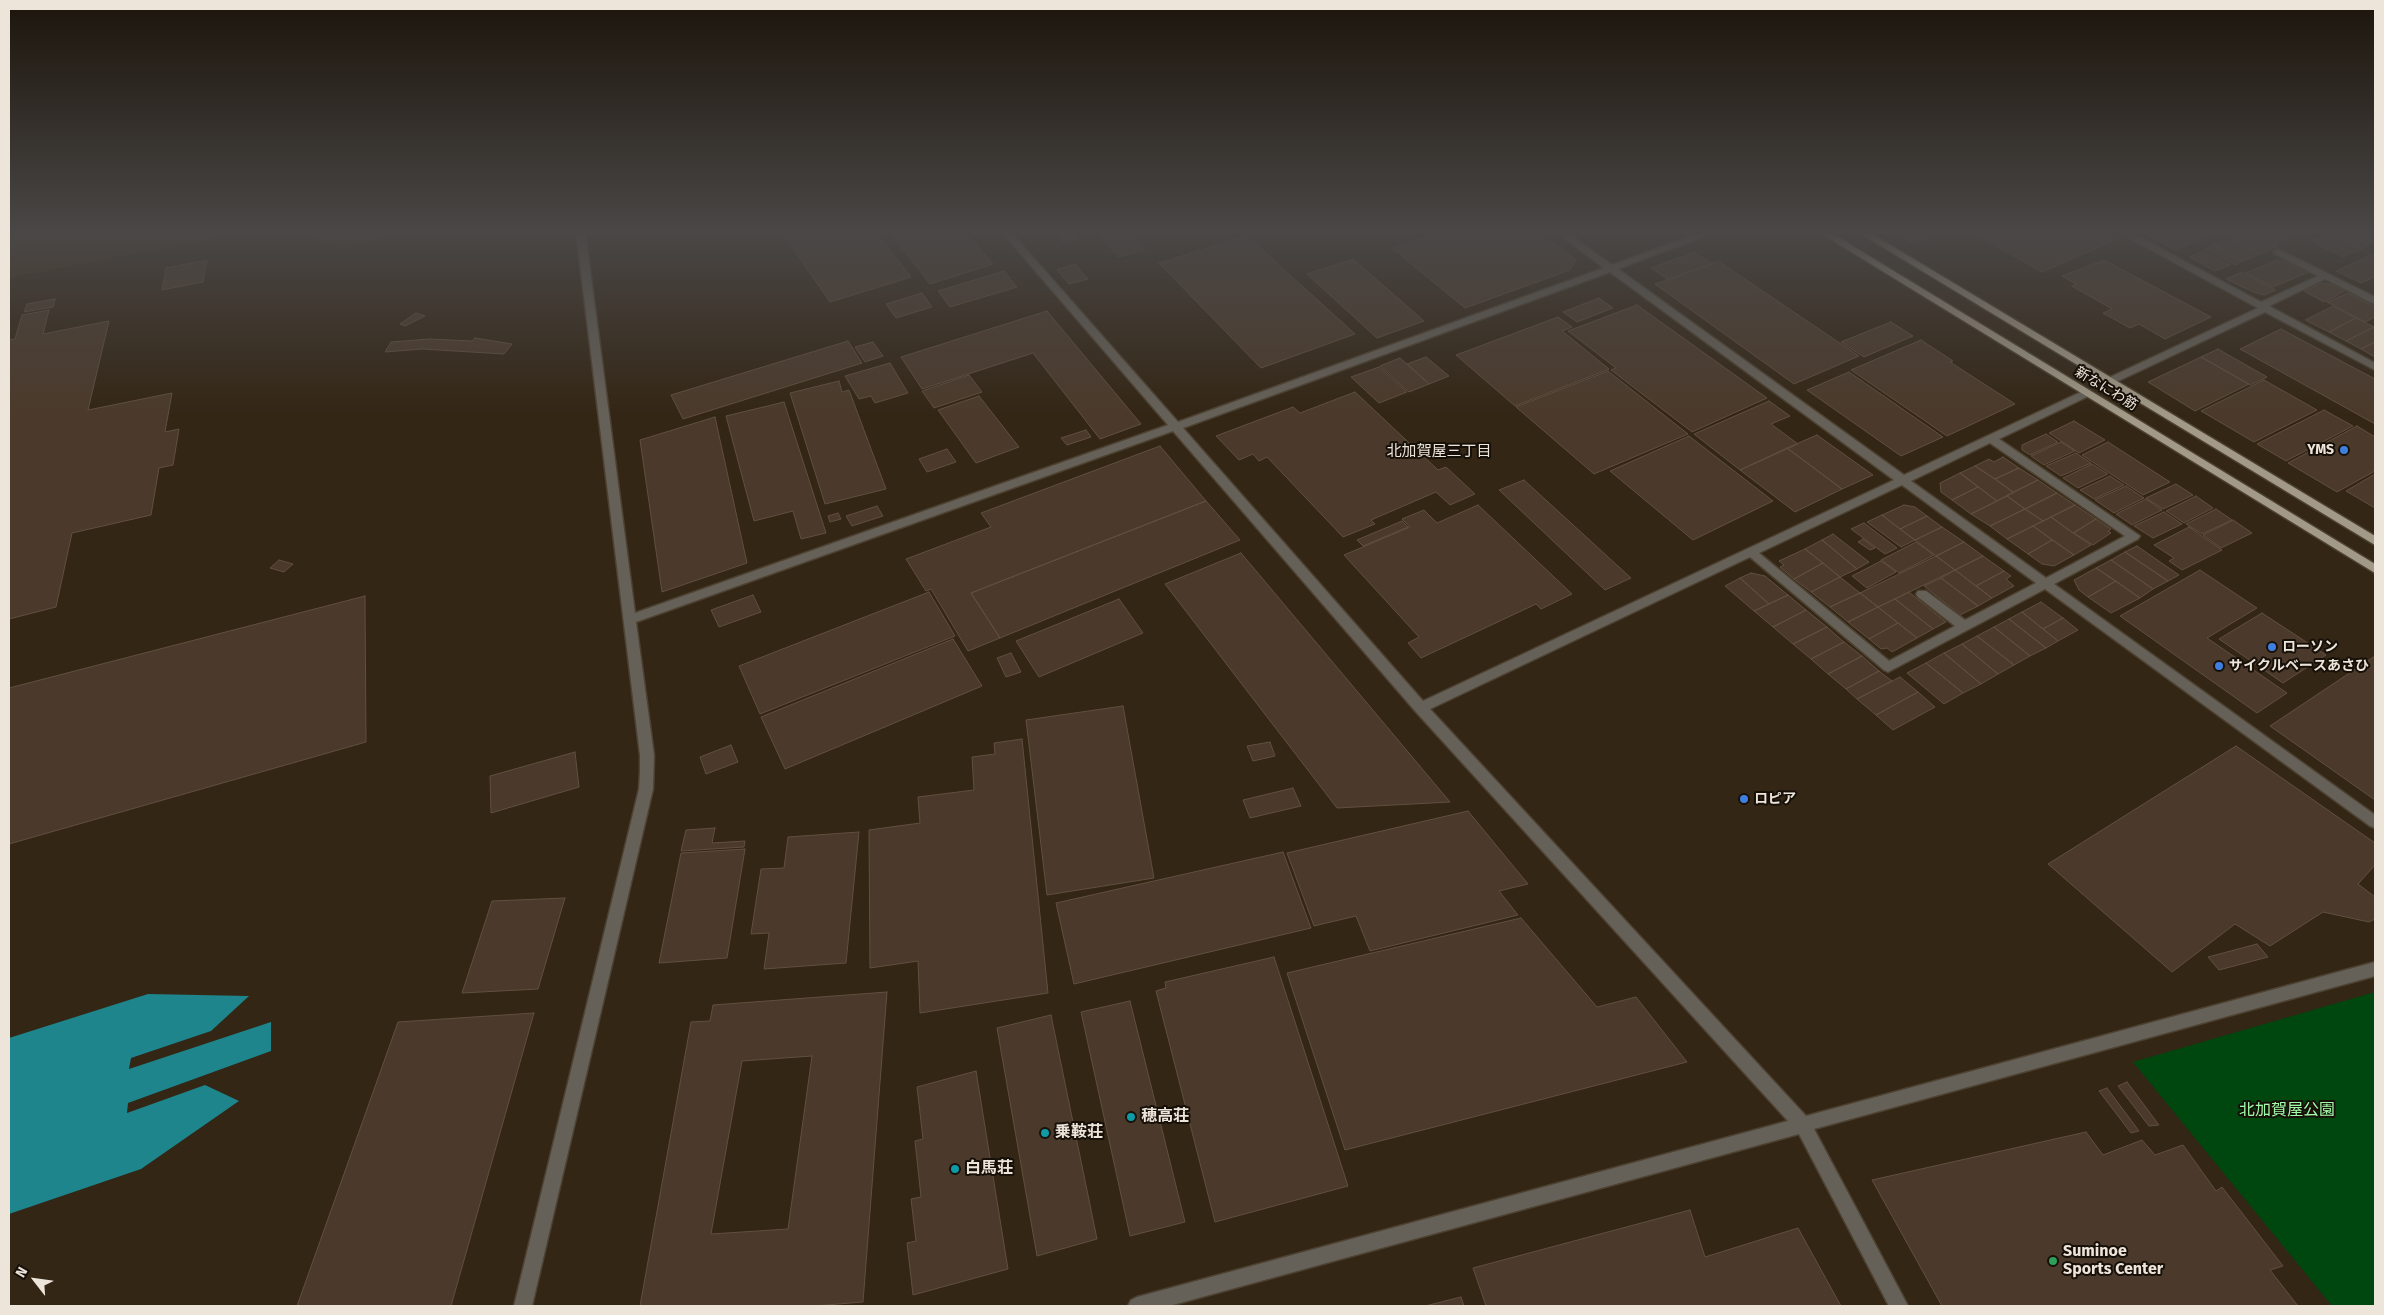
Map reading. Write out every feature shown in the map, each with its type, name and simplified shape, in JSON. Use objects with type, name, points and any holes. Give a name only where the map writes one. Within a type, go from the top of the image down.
[{"type":"main road","name":"新なにわ筋","points":[[1921,292],[2375,569]]},
{"type":"main road","name":"新なにわ筋","points":[[1961,292],[2375,540]]},
{"type":"street","points":[[522,1306],[646,788],[647,755],[588,292]]},
{"type":"street","points":[[1057,292],[1421,708],[1803,1125],[1899,1306]]},
{"type":"street","points":[[629,620],[1174,427],[1544,292]]},
{"type":"street","points":[[1645,292],[2375,822]]},
{"type":"street","points":[[2235,292],[2375,367]]},
{"type":"street","points":[[2110,381],[2292,292]]},
{"type":"street","points":[[2358,292],[2375,301]]},
{"type":"street","points":[[1421,708],[2087,394]]},
{"type":"street","points":[[1751,552],[1888,667],[2134,536],[1992,439]]},
{"type":"street","points":[[1922,594],[1965,627]]},
{"type":"street","points":[[1137,1306],[2375,969]]},
{"type":"green space","name":"北加賀屋公園","points":[[2375,992],[2375,1306],[2332,1306],[2133,1062]]},
{"type":"water","points":[[148,994],[249,996],[211,1031],[131,1058],[129,1069],[271,1022],[271,1051],[128,1103],[127,1113],[205,1085],[239,1101],[141,1169],[9,1214],[9,1038]]},
{"type":"building","points":[[823,292],[861,292],[830,302]]},
{"type":"building","points":[[939,292],[999,292],[950,307]]},
{"type":"building","points":[[1188,292],[1309,292],[1355,334],[1261,368]]},
{"type":"building","points":[[1327,292],[1391,292],[1424,321],[1377,338]]},
{"type":"building","points":[[1446,292],[1508,292],[1465,308]]},
{"type":"building","points":[[1667,292],[1765,292],[1859,356],[1794,384]]},
{"type":"building","points":[[2083,292],[2165,292],[2211,317],[2165,339],[2139,324],[2130,328],[2103,313],[2112,309]]},
{"type":"building","points":[[2254,292],[2270,292],[2264,295]]},
{"type":"building","points":[[2306,292],[2342,292],[2324,302]]},
{"type":"building","points":[[922,293],[932,307],[896,318],[886,304]]},
{"type":"building","points":[[2348,293],[2375,307],[2375,317],[2365,322],[2327,302]]},
{"type":"building","points":[[1599,298],[1613,308],[1577,322],[1563,312]]},
{"type":"building","points":[[55,299],[53,307],[24,312],[27,304]]},
{"type":"building","points":[[1637,305],[1767,398],[1692,432],[1611,370],[1616,368],[1568,331]]},
{"type":"building","points":[[2333,306],[2356,318],[2329,332],[2305,320]]},
{"type":"building","points":[[49,310],[43,334],[109,321],[88,410],[172,393],[165,432],[179,429],[173,465],[159,468],[151,515],[72,533],[56,607],[9,619],[9,340],[15,339],[22,315]]},
{"type":"building","points":[[1047,311],[1141,424],[1100,439],[1033,353],[922,389],[901,357]]},
{"type":"building","points":[[416,313],[425,316],[405,326],[400,324]]},
{"type":"building","points":[[1558,317],[1572,327],[1562,331],[1609,369],[1515,406],[1456,355]]},
{"type":"building","points":[[2356,318],[2374,327],[2346,341],[2329,332]]},
{"type":"building","points":[[1891,322],[1913,336],[1864,357],[1841,342]]},
{"type":"building","points":[[2374,327],[2375,342],[2361,349],[2346,341]]},
{"type":"building","points":[[2281,329],[2375,379],[2375,424],[2240,349]]},
{"type":"building","points":[[475,338],[512,344],[504,354],[422,349],[385,352],[391,342],[430,339],[472,341]]},
{"type":"building","points":[[1921,340],[1953,361],[1950,362],[2015,404],[1947,436],[1851,370]]},
{"type":"building","points":[[848,341],[862,363],[683,419],[671,395]]},
{"type":"building","points":[[873,342],[883,356],[865,362],[855,347]]},
{"type":"building","points":[[2375,342],[2375,357],[2361,349]]},
{"type":"building","points":[[2218,349],[2267,377],[2250,385],[2201,357]]},
{"type":"building","points":[[1426,357],[1449,376],[1429,384],[1407,364]]},
{"type":"building","points":[[2201,357],[2249,384],[2195,411],[2148,382]]},
{"type":"building","points":[[1400,358],[1429,384],[1409,392],[1380,366]]},
{"type":"building","points":[[890,363],[908,393],[875,403],[871,396],[859,399],[845,376]]},
{"type":"building","points":[[1379,367],[1407,392],[1379,403],[1351,377]]},
{"type":"building","points":[[1608,371],[1688,434],[1594,474],[1516,407]]},
{"type":"building","points":[[1849,372],[1943,437],[1901,456],[1807,390]]},
{"type":"building","points":[[969,375],[982,392],[934,408],[922,391]]},
{"type":"building","points":[[2264,380],[2317,410],[2254,442],[2201,411]]},
{"type":"building","points":[[839,381],[842,392],[849,390],[886,489],[825,504],[790,393]]},
{"type":"building","points":[[1355,392],[1438,470],[1446,467],[1475,494],[1450,505],[1436,492],[1371,520],[1375,524],[1343,537],[1267,457],[1259,461],[1253,454],[1239,460],[1216,436],[1293,407],[1300,413]]},
{"type":"building","points":[[979,396],[1019,447],[976,463],[938,410]]},
{"type":"building","points":[[1769,401],[1790,416],[1771,424],[1798,444],[1740,470],[1694,434]]},
{"type":"building","points":[[784,402],[826,533],[801,539],[793,511],[754,521],[726,416]]},
{"type":"building","points":[[2324,410],[2353,426],[2286,461],[2257,444]]},
{"type":"building","points":[[715,417],[747,563],[662,592],[640,440]]},
{"type":"building","points":[[2074,421],[2105,440],[2079,453],[2049,433]]},
{"type":"building","name":"YMS","points":[[2357,426],[2375,437],[2375,471],[2337,492],[2288,463]]},
{"type":"building","points":[[1086,430],[1091,437],[1067,445],[1061,438]]},
{"type":"building","points":[[2046,434],[2058,442],[2030,455],[2022,450],[2022,445]]},
{"type":"building","points":[[1817,435],[1873,475],[1842,489],[1787,448]]},
{"type":"building","points":[[1689,436],[1773,501],[1693,540],[1610,471]]},
{"type":"building","points":[[2061,442],[2075,451],[2044,465],[2031,456]]},
{"type":"building","points":[[2108,442],[2170,482],[2143,495],[2082,455]]},
{"type":"building","points":[[1160,446],[1206,501],[971,593],[1000,638],[968,651],[931,589],[926,591],[906,559],[991,527],[981,513]]},
{"type":"building","points":[[1787,448],[1842,489],[1795,512],[1740,470]]},
{"type":"building","points":[[947,449],[956,462],[927,472],[919,459]]},
{"type":"building","points":[[2076,453],[2091,463],[2061,476],[2046,466]]},
{"type":"building","points":[[2003,457],[2019,468],[1995,479],[1975,466],[1989,459],[1994,462]]},
{"type":"building","points":[[2092,464],[2108,474],[2078,488],[2063,478]]},
{"type":"building","points":[[1975,466],[2013,492],[1997,501],[1960,473]]},
{"type":"building","points":[[2019,468],[2038,480],[2013,492],[1995,479]]},
{"type":"building","points":[[1960,473],[1978,487],[1952,500],[1941,492],[1940,483]]},
{"type":"building","points":[[2375,474],[2375,508],[2346,491]]},
{"type":"building","points":[[2110,476],[2124,485],[2094,499],[2080,490]]},
{"type":"building","points":[[1524,480],[1631,578],[1605,590],[1499,490]]},
{"type":"building","points":[[2038,480],[2057,493],[2025,509],[2007,496]]},
{"type":"building","points":[[2176,484],[2193,495],[2163,509],[2146,498]]},
{"type":"building","points":[[2126,486],[2144,498],[2114,513],[2095,500]]},
{"type":"building","points":[[1978,487],[1997,501],[1971,514],[1952,500]]},
{"type":"building","points":[[2057,493],[2075,505],[2043,521],[2025,509]]},
{"type":"building","points":[[2007,496],[2025,509],[1990,526],[1971,514]]},
{"type":"building","points":[[2196,496],[2213,508],[2184,523],[2166,511]]},
{"type":"building","points":[[2146,499],[2162,510],[2132,525],[2116,514]]},
{"type":"building","points":[[1206,501],[1240,540],[1000,638],[971,593]]},
{"type":"building","points":[[1478,505],[1572,594],[1541,609],[1536,604],[1421,658],[1408,643],[1419,637],[1344,555],[1410,527],[1402,519],[1424,510],[1437,523]]},
{"type":"building","points":[[1904,505],[1915,507],[1927,516],[1900,529],[1882,515]]},
{"type":"building","points":[[2075,505],[2096,519],[2073,533],[2051,517]]},
{"type":"building","points":[[877,506],[883,516],[852,526],[846,516]]},
{"type":"building","points":[[2025,509],[2043,521],[2007,539],[1990,526]]},
{"type":"building","points":[[2216,509],[2232,520],[2202,534],[2186,524]]},
{"type":"building","points":[[2164,512],[2182,524],[2153,538],[2134,526]]},
{"type":"building","points":[[838,513],[841,519],[830,522],[828,516]]},
{"type":"building","points":[[1882,515],[1915,540],[1901,547],[1867,522]]},
{"type":"building","points":[[1927,516],[1942,527],[1915,540],[1900,529]]},
{"type":"building","points":[[2051,517],[2091,545],[2074,555],[2033,526]]},
{"type":"building","points":[[2096,519],[2111,529],[2108,531],[2111,533],[2093,545],[2074,533]]},
{"type":"building","points":[[2233,520],[2252,533],[2221,548],[2203,535]]},
{"type":"building","points":[[1402,521],[1408,527],[1363,546],[1357,540]]},
{"type":"building","points":[[1864,523],[1897,548],[1885,554],[1851,529]]},
{"type":"building","points":[[2033,526],[2052,540],[2028,554],[2007,539]]},
{"type":"building","points":[[1942,527],[1964,542],[1936,556],[1915,540]]},
{"type":"building","points":[[2189,527],[2222,550],[2182,570],[2169,561],[2174,558],[2154,545]]},
{"type":"building","points":[[1833,534],[1869,562],[1857,569],[1822,540]]},
{"type":"building","points":[[1863,539],[1875,548],[1870,550],[1858,542]]},
{"type":"building","points":[[1822,540],[1857,569],[1840,577],[1805,549]]},
{"type":"building","points":[[2052,540],[2074,555],[2054,566],[2042,564],[2028,554]]},
{"type":"building","points":[[1916,542],[1934,555],[1899,573],[1881,560]]},
{"type":"building","points":[[1964,542],[1983,556],[1955,570],[1936,556]]},
{"type":"building","points":[[2137,546],[2179,575],[2168,581],[2125,552]]},
{"type":"building","points":[[1805,549],[1823,563],[1794,579],[1780,567],[1784,565],[1779,561]]},
{"type":"building","points":[[2125,552],[2168,581],[2153,589],[2111,560]]},
{"type":"building","points":[[1241,553],[1450,802],[1337,808],[1165,584]]},
{"type":"building","points":[[1936,556],[1955,570],[1878,607],[1860,593]]},
{"type":"building","points":[[1983,556],[2004,571],[1976,586],[1955,570]]},
{"type":"building","points":[[279,560],[293,564],[284,572],[270,568]]},
{"type":"building","points":[[2111,560],[2153,589],[2140,598],[2096,568]]},
{"type":"building","points":[[1881,561],[1896,572],[1867,588],[1852,576]]},
{"type":"building","points":[[1823,563],[1840,577],[1811,592],[1794,579]]},
{"type":"building","points":[[2096,568],[2116,581],[2088,597],[2079,590],[2074,580]]},
{"type":"building","points":[[1955,570],[1992,598],[1978,606],[1941,578]]},
{"type":"building","name":"サイクルベースあさひ","points":[[2200,570],[2257,608],[2207,638],[2287,693],[2257,713],[2120,616]]},
{"type":"building","points":[[2004,571],[2011,576],[2006,579],[2014,586],[1992,598],[1976,586]]},
{"type":"building","points":[[1751,573],[1765,576],[1788,595],[1769,604],[1740,578]]},
{"type":"building","points":[[1840,577],[1860,593],[1830,607],[1811,592]]},
{"type":"building","points":[[1740,578],[1769,604],[1754,611],[1725,586]]},
{"type":"building","points":[[1941,578],[1978,606],[1960,615],[1924,586]]},
{"type":"building","points":[[2116,581],[2140,598],[2111,613],[2088,597]]},
{"type":"building","points":[[929,592],[955,636],[760,714],[739,666]]},
{"type":"building","points":[[1909,592],[1946,622],[1933,629],[1895,599]]},
{"type":"building","points":[[1860,593],[1878,607],[1848,622],[1830,607]]},
{"type":"building","points":[[753,595],[761,612],[719,627],[711,610]]},
{"type":"building","points":[[1788,595],[1806,610],[1773,627],[1754,611]]},
{"type":"building","points":[[365,596],[366,742],[9,844],[9,688]]},
{"type":"building","points":[[1119,599],[1143,633],[1039,677],[1016,641]]},
{"type":"building","points":[[1895,599],[1933,629],[1917,638],[1878,607]]},
{"type":"building","points":[[2041,602],[2063,618],[2043,629],[2022,612]]},
{"type":"building","points":[[1878,607],[1898,623],[1869,639],[1848,622]]},
{"type":"building","points":[[1806,610],[1827,627],[1793,644],[1773,627]]},
{"type":"building","points":[[2022,612],[2058,641],[2046,648],[2009,619]]},
{"type":"building","name":"ローソン","points":[[2262,613],[2326,655],[2283,683],[2219,639]]},
{"type":"building","points":[[2063,618],[2078,630],[2058,641],[2043,629]]},
{"type":"building","points":[[2009,619],[2046,648],[2030,656],[1994,627]]},
{"type":"building","points":[[1898,623],[1917,638],[1892,652],[1887,648],[1881,649],[1869,639]]},
{"type":"building","points":[[1827,627],[1844,642],[1811,659],[1793,644]]},
{"type":"building","points":[[1994,627],[2030,656],[2014,665],[1977,636]]},
{"type":"building","points":[[1977,636],[2014,665],[1998,674],[1962,644]]},
{"type":"building","points":[[953,639],[982,686],[785,769],[761,717]]},
{"type":"building","points":[[1844,642],[1862,656],[1828,674],[1811,659]]},
{"type":"building","points":[[1962,644],[1998,674],[1981,684],[1944,653]]},
{"type":"building","points":[[1011,653],[1021,672],[1006,677],[997,658]]},
{"type":"building","points":[[1944,653],[1981,684],[1963,693],[1926,663]]},
{"type":"building","points":[[1862,656],[1879,671],[1846,689],[1828,674]]},
{"type":"building","points":[[2375,656],[2375,800],[2270,726]]},
{"type":"building","points":[[1926,663],[1963,693],[1944,704],[1907,673]]},
{"type":"building","points":[[1879,671],[1892,681],[1857,699],[1846,689]]},
{"type":"building","points":[[1900,677],[1918,692],[1876,715],[1857,699]]},
{"type":"building","points":[[1918,692],[1935,707],[1893,730],[1876,715]]},
{"type":"building","points":[[1123,706],[1154,878],[1047,895],[1026,720]]},
{"type":"building","points":[[1022,739],[1048,993],[920,1013],[918,961],[870,968],[869,830],[920,823],[918,797],[974,790],[972,757],[995,754],[994,743]]},
{"type":"building","points":[[1270,742],[1275,756],[1253,761],[1247,746]]},
{"type":"building","points":[[731,745],[738,762],[706,774],[700,757]]},
{"type":"building","points":[[2236,746],[2375,843],[2375,865],[2358,884],[2375,897],[2375,919],[2369,922],[2323,912],[2270,946],[2235,924],[2172,972],[2048,864]]},
{"type":"building","points":[[575,752],[579,787],[491,813],[490,776]]},
{"type":"building","points":[[1293,788],[1301,806],[1250,818],[1243,800]]},
{"type":"building","points":[[1468,811],[1528,884],[1499,891],[1518,915],[1370,951],[1356,916],[1314,926],[1287,853]]},
{"type":"building","points":[[715,828],[712,843],[745,841],[744,847],[681,851],[686,830]]},
{"type":"building","points":[[859,832],[846,963],[764,969],[769,933],[751,934],[761,869],[784,868],[788,837]]},
{"type":"building","points":[[745,849],[727,958],[659,963],[681,853]]},
{"type":"building","points":[[1283,852],[1311,928],[1074,984],[1056,903]]},
{"type":"building","points":[[565,898],[538,989],[462,993],[492,901]]},
{"type":"building","points":[[1521,918],[1597,1007],[1636,997],[1687,1062],[1345,1150],[1287,973]]},
{"type":"building","points":[[2257,944],[2268,957],[2219,970],[2208,957]]},
{"type":"building","points":[[1274,957],[1348,1186],[1215,1222],[1156,991],[1166,988],[1165,982]]},
{"type":"building","points":[[887,992],[863,1302],[814,1306],[640,1306],[691,1022],[710,1021],[713,1005]],"holes":[[[812,1056],[788,1229],[711,1234],[742,1061]]]},
{"type":"building","name":"穂高荘","points":[[1130,1001],[1185,1222],[1130,1236],[1081,1012]]},
{"type":"building","points":[[534,1013],[451,1306],[297,1306],[398,1022]]},
{"type":"building","name":"乗鞍荘","points":[[1051,1015],[1097,1239],[1037,1256],[997,1028]]},
{"type":"building","name":"白馬荘","points":[[976,1071],[1008,1269],[913,1295],[907,1243],[916,1241],[911,1199],[921,1197],[915,1141],[923,1139],[917,1087]]},
{"type":"building","points":[[2127,1082],[2159,1125],[2149,1126],[2118,1086]]},
{"type":"building","points":[[2107,1088],[2139,1131],[2131,1133],[2099,1091]]},
{"type":"building","points":[[2086,1132],[2103,1155],[2142,1140],[2155,1155],[2183,1145],[2216,1191],[2222,1187],[2283,1266],[2270,1270],[2298,1306],[1942,1306],[1872,1180]]},
{"type":"building","points":[[1690,1210],[1705,1257],[1798,1228],[1841,1306],[1486,1306],[1473,1268]]},
{"type":"building","points":[[1461,1297],[1464,1306],[1425,1306]]},
{"type":"place","name":"YMS","points":[[2344,450]]},
{"type":"place","name":"ローソン","points":[[2272,647]]},
{"type":"place","name":"サイクルベースあさひ","points":[[2219,666]]},
{"type":"place","name":"ロピア","points":[[1744,799]]},
{"type":"place","name":"穂高荘","points":[[1131,1117]]},
{"type":"place","name":"乗鞍荘","points":[[1045,1133]]},
{"type":"place","name":"白馬荘","points":[[955,1169]]},
{"type":"place","name":"Suminoe Sports Center","points":[[2053,1261]]},
{"type":"district","name":"北加賀屋三丁目","points":[[1439,452]]}]
